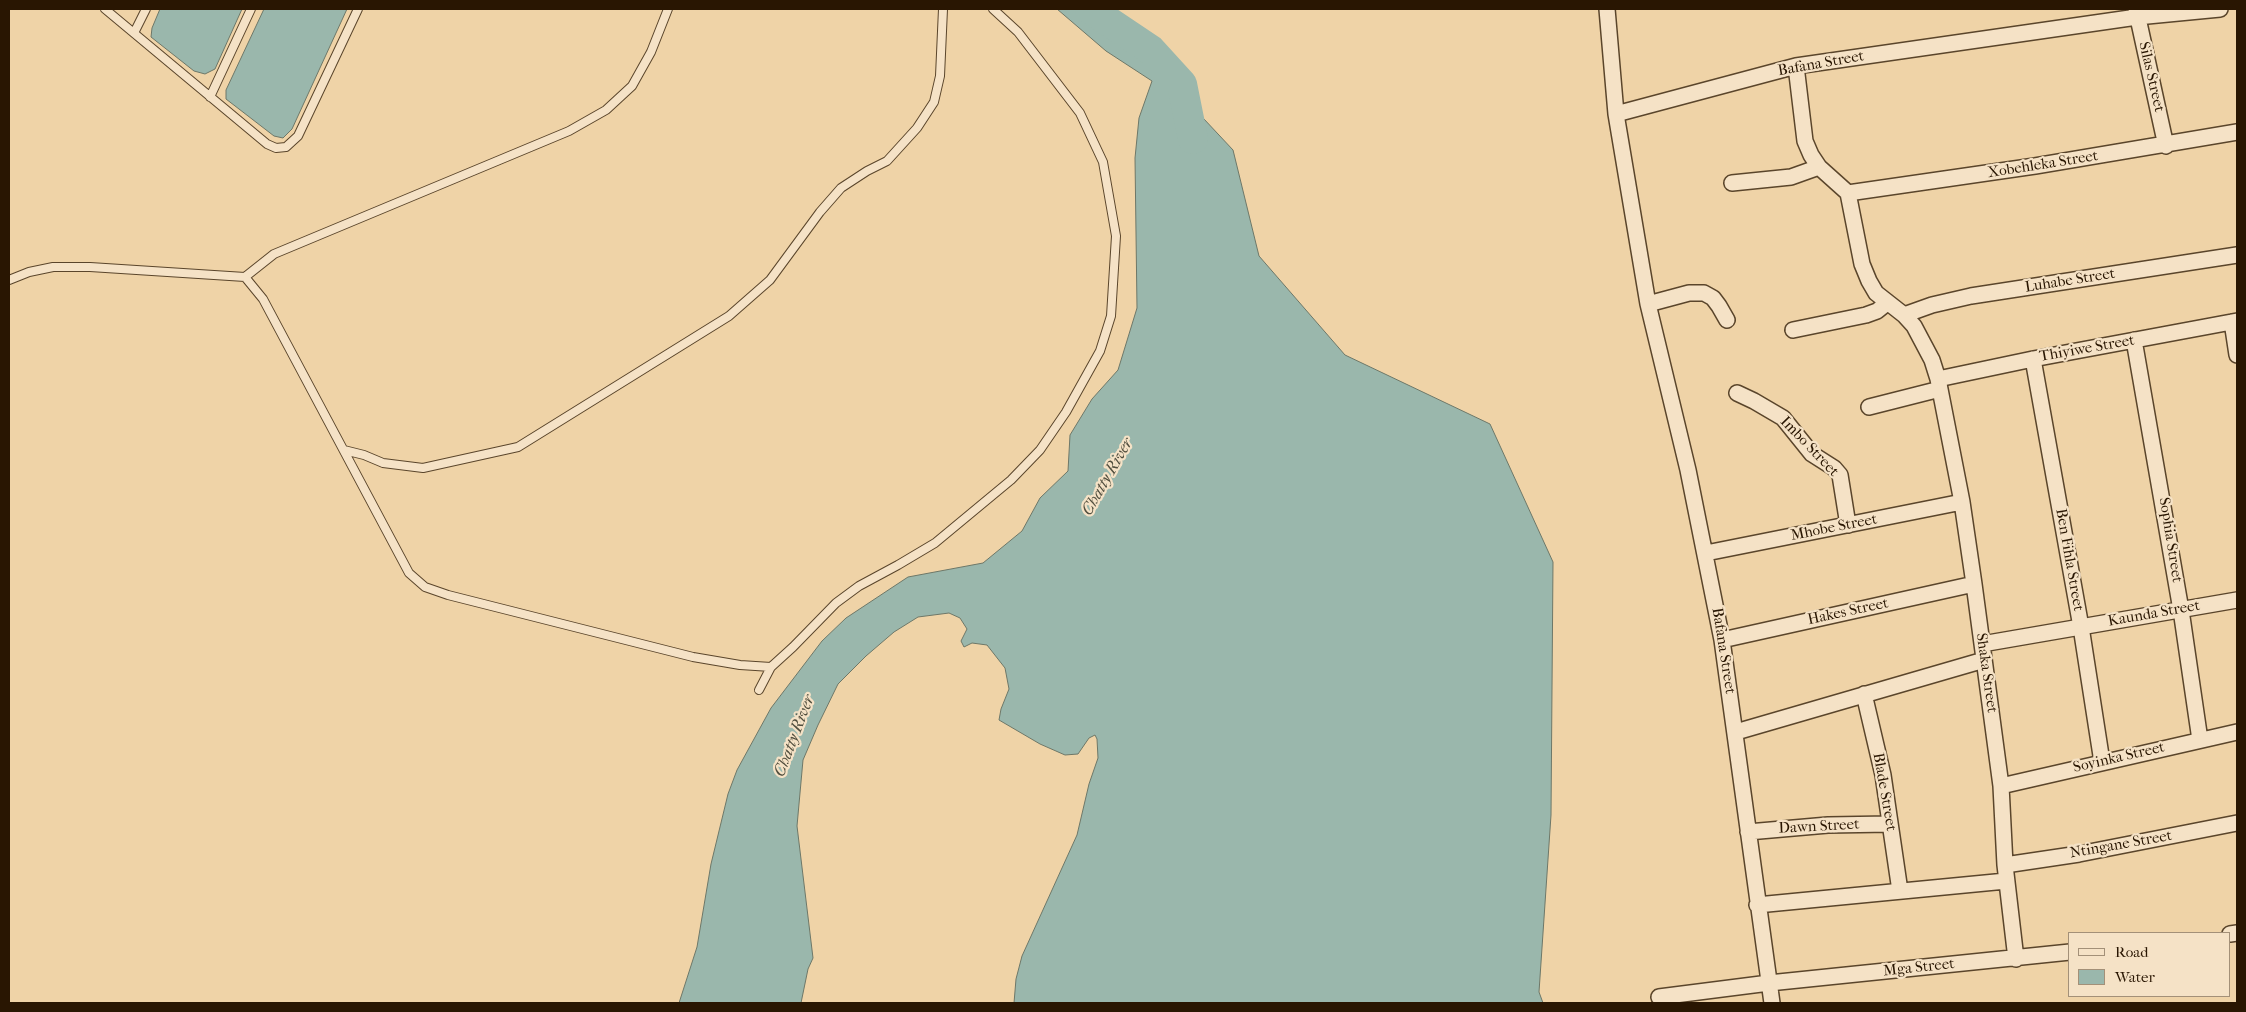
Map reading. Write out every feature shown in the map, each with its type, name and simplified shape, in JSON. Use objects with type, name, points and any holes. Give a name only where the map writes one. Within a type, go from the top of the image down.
[{"type":"street","points":[[1607,9],[1616,114]]},
{"type":"street","name":"Bafana Street","points":[[1772,1003],[1722,640],[1706,553],[1648,304],[1616,114],[1796,66],[2137,13],[2220,9]]},
{"type":"street","name":"Silas Street","points":[[2137,13],[2166,146]]},
{"type":"street","points":[[1796,66],[1806,140],[1819,167],[1848,193]]},
{"type":"street","name":"Xobehleka Street","points":[[1848,193],[2166,146],[2237,132]]},
{"type":"street","points":[[1732,184],[1791,177],[1819,167]]},
{"type":"street","name":"Shaka Street","points":[[1848,193],[1862,264],[1869,282],[1876,293],[1904,315],[1914,326],[1924,343],[1939,384],[1962,502],[1974,584],[2001,786],[2006,880],[2016,959]]},
{"type":"street","name":"Luhabe Street","points":[[1904,315],[1932,305],[1971,296],[2237,254]]},
{"type":"street","points":[[1648,304],[1689,293],[1704,293],[1716,302],[1727,320]]},
{"type":"street","points":[[1793,330],[1866,315],[1877,311],[1887,303]]},
{"type":"street","points":[[2234,321],[2237,355]]},
{"type":"street","name":"Thiyiwe Street","points":[[1939,384],[2033,358],[2234,321]]},
{"type":"street","name":"Sophia Street","points":[[2134,340],[2181,610],[2200,740]]},
{"type":"street","name":"Ben Fihla Street","points":[[2033,358],[2081,627],[2102,762]]},
{"type":"street","points":[[1869,407],[1939,384]]},
{"type":"street","name":"Imbo Street","points":[[1737,393],[1783,418],[1812,454],[1834,468],[1840,475],[1848,525]]},
{"type":"street","name":"Mhobe Street","points":[[1706,553],[1962,502]]},
{"type":"street","name":"Hakes Street","points":[[1722,640],[1974,584]]},
{"type":"street","name":"Kaunda Street","points":[[1982,644],[2237,600]]},
{"type":"street","points":[[1736,732],[1984,660]]},
{"type":"street","name":"Blade Street","points":[[1864,694],[1883,775],[1900,891]]},
{"type":"street","name":"Soyinka Street","points":[[2001,786],[2237,732]]},
{"type":"street","name":"Ntingane Street","points":[[2005,865],[2079,854],[2237,823]]},
{"type":"street","name":"Dawn Street","points":[[1748,832],[1808,826],[1890,824]]},
{"type":"street","points":[[1757,904],[2006,880]]},
{"type":"street","name":"Mga Street","points":[[1659,997],[1769,983],[2068,952]]},
{"type":"lane","points":[[106,9],[267,144],[276,148],[286,147],[298,136],[358,9]]},
{"type":"lane","points":[[134,33],[146,9]]},
{"type":"lane","points":[[210,97],[251,9]]},
{"type":"lane","points":[[9,280],[29,272],[53,267],[90,267],[245,276],[274,254],[569,131],[606,110],[632,86],[651,52],[668,9]]},
{"type":"lane","points":[[344,450],[364,455],[383,463],[423,468],[518,447],[728,316],[770,280],[820,212],[842,188],[887,160],[917,128],[934,102],[940,76],[943,9]]},
{"type":"lane","points":[[759,690],[771,667],[794,647],[836,603],[859,586],[935,543],[1010,480],[1040,450],[1066,412],[1100,351],[1111,316],[1116,236],[1103,162],[1080,113],[1018,32],[993,9]]},
{"type":"lane","points":[[245,276],[263,299],[409,573],[425,586],[458,597],[693,657],[740,665],[771,667]]},
{"type":"water","points":[[160,9],[242,9],[215,69],[205,74],[194,71],[151,37],[152,28]]},
{"type":"water","points":[[264,9],[347,9],[292,129],[283,138],[274,136],[226,99],[226,90]]},
{"type":"water","points":[[1057,9],[1101,9],[1233,150],[1259,256],[1345,355],[1490,424],[1553,562],[1551,815],[1539,992],[1543,1003],[1014,1003],[1016,979],[1022,956],[1077,835],[1089,784],[1098,758],[1097,739],[1095,735],[1089,738],[1078,754],[1065,755],[1040,744],[999,720],[1009,689],[1005,668],[987,645],[972,643],[964,647],[961,641],[967,629],[960,618],[949,613],[918,617],[894,632],[838,684],[803,760],[797,826],[813,958],[808,969],[801,1003],[679,1003],[697,947],[711,864],[728,794],[737,770],[771,708],[822,641],[846,618],[908,577],[983,563],[1022,531],[1040,498],[1068,471],[1070,435],[1092,399],[1118,370],[1137,308],[1135,158],[1139,118],[1152,81],[1106,51]]},
{"type":"waterway","name":"Chatty River","points":[[1090,9],[1151,50],[1182,84],[1193,139]]}]
